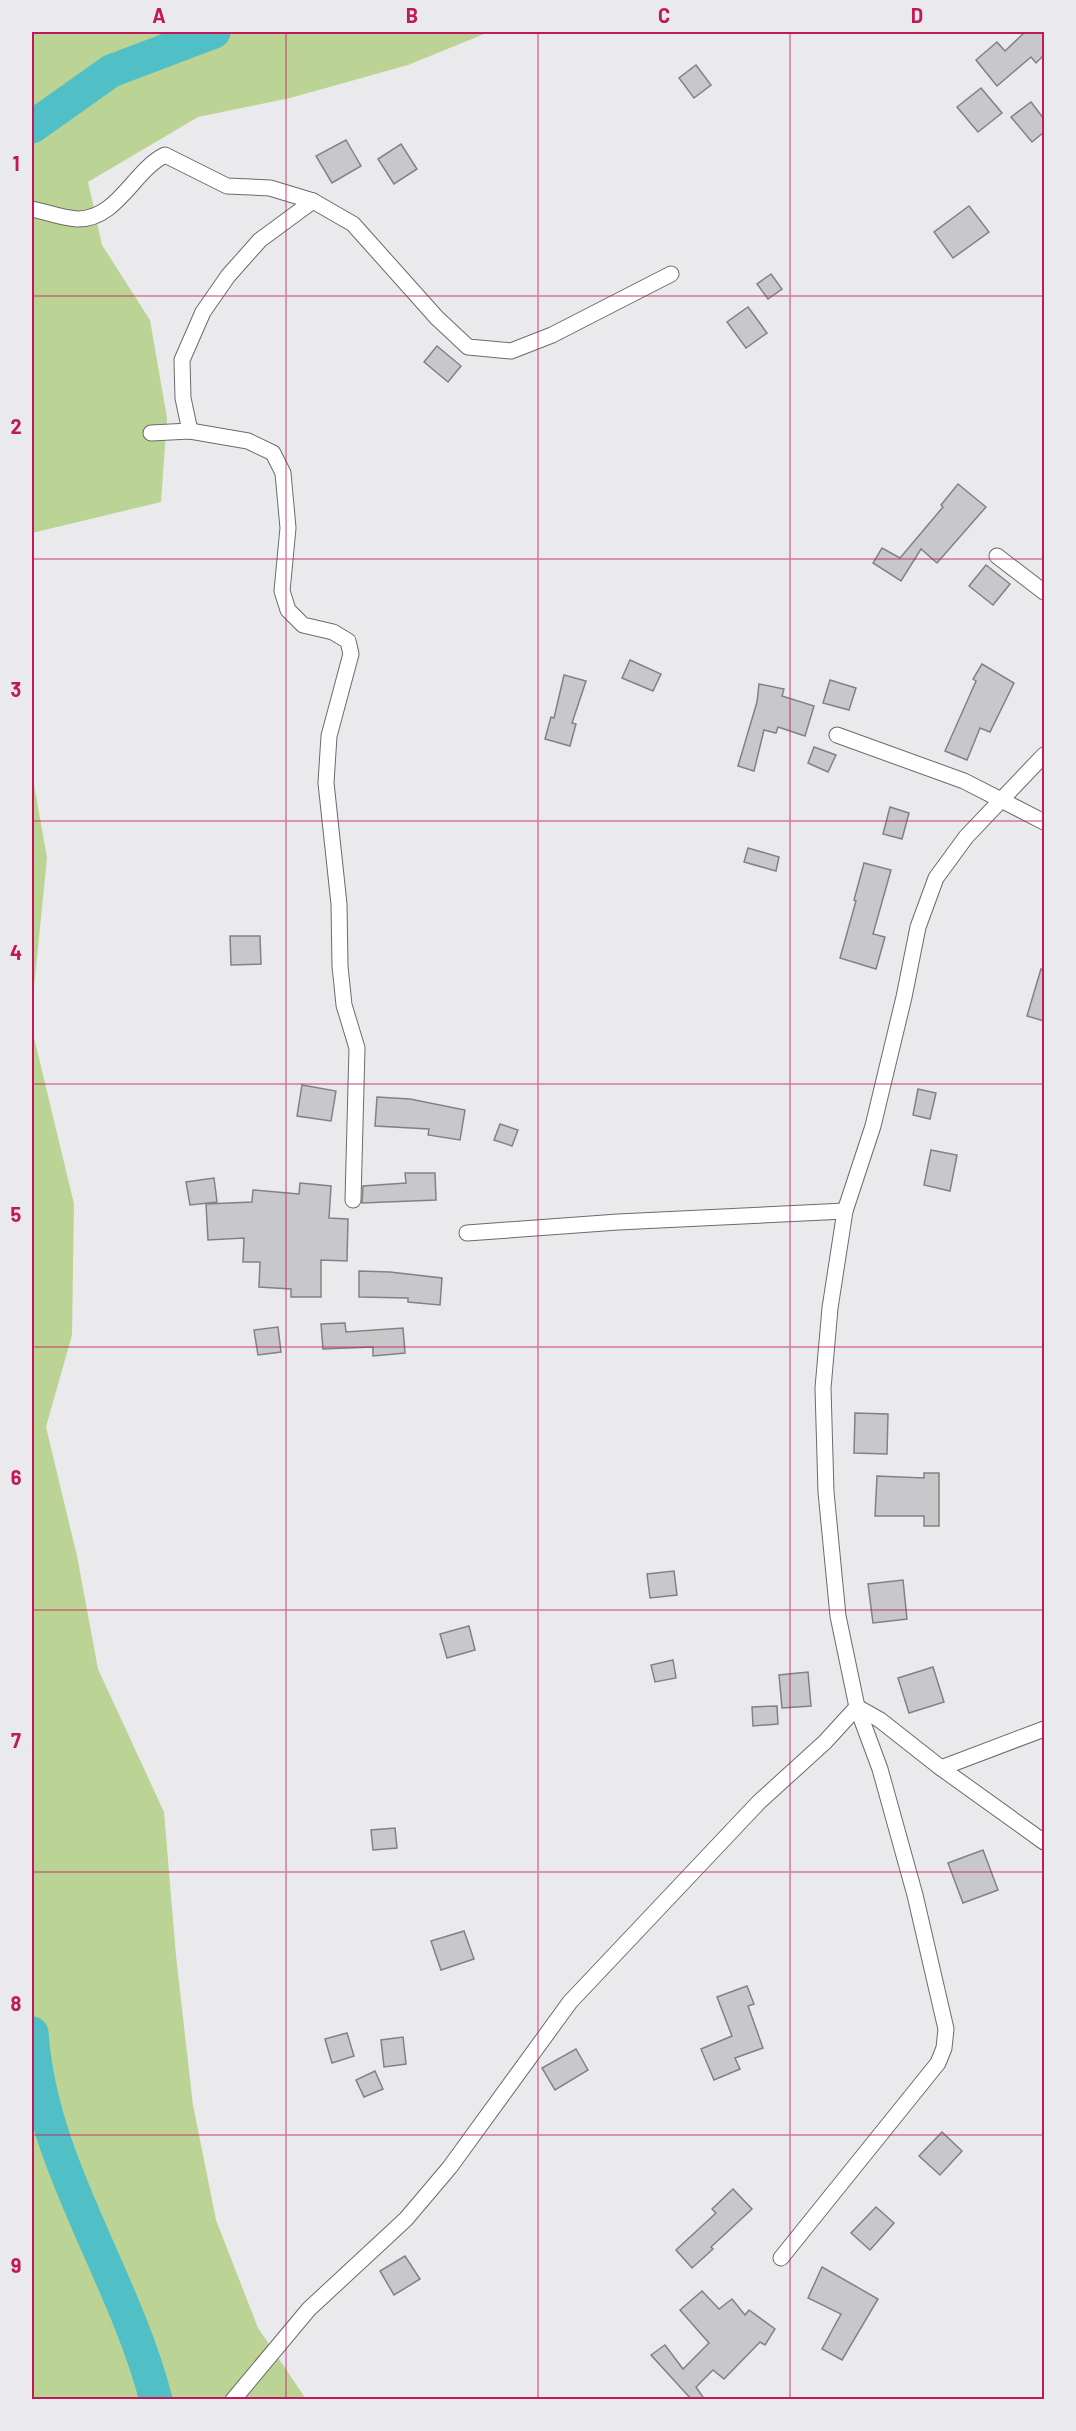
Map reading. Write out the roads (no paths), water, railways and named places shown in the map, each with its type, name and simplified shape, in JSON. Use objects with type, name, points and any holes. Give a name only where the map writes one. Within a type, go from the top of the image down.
[{"type":"street","points":[[32,209],[78,219],[97,214],[113,205],[142,172],[165,154],[227,186],[270,188],[313,201],[353,224],[437,318],[468,347],[511,351],[552,335],[671,274]]},
{"type":"street","points":[[190,431],[183,398],[182,360],[203,312],[228,276],[260,240],[313,201]]},
{"type":"street","points":[[151,433],[190,431],[248,441],[273,453],[283,473],[288,528],[282,591],[288,610],[303,625],[333,632],[348,641],[350,648],[351,654],[330,736],[326,783],[339,904],[340,966],[344,1005],[357,1048],[353,1200]]},
{"type":"street","points":[[997,556],[1044,592]]},
{"type":"street","points":[[837,735],[964,781],[1044,822]]},
{"type":"street","points":[[782,2258],[938,2063],[944,2048],[946,2028],[915,1895],[880,1769],[857,1707],[838,1616],[826,1492],[823,1388],[830,1308],[845,1211],[873,1126],[904,998],[918,927],[936,878],[966,837],[1044,755]]},
{"type":"street","points":[[467,1233],[618,1222],[845,1211]]},
{"type":"street","points":[[857,1707],[880,1720],[941,1768],[1044,1842]]},
{"type":"street","points":[[233,2400],[309,2309],[406,2219],[450,2167],[570,2002],[759,1802],[825,1742],[857,1707]]},
{"type":"street","points":[[941,1768],[1044,1730]]},
{"type":"waterway","points":[[32,127],[111,71],[214,32]]},
{"type":"waterway","points":[[32,2033],[39,2081],[51,2128],[85,2219],[142,2354],[156,2400]]}]
